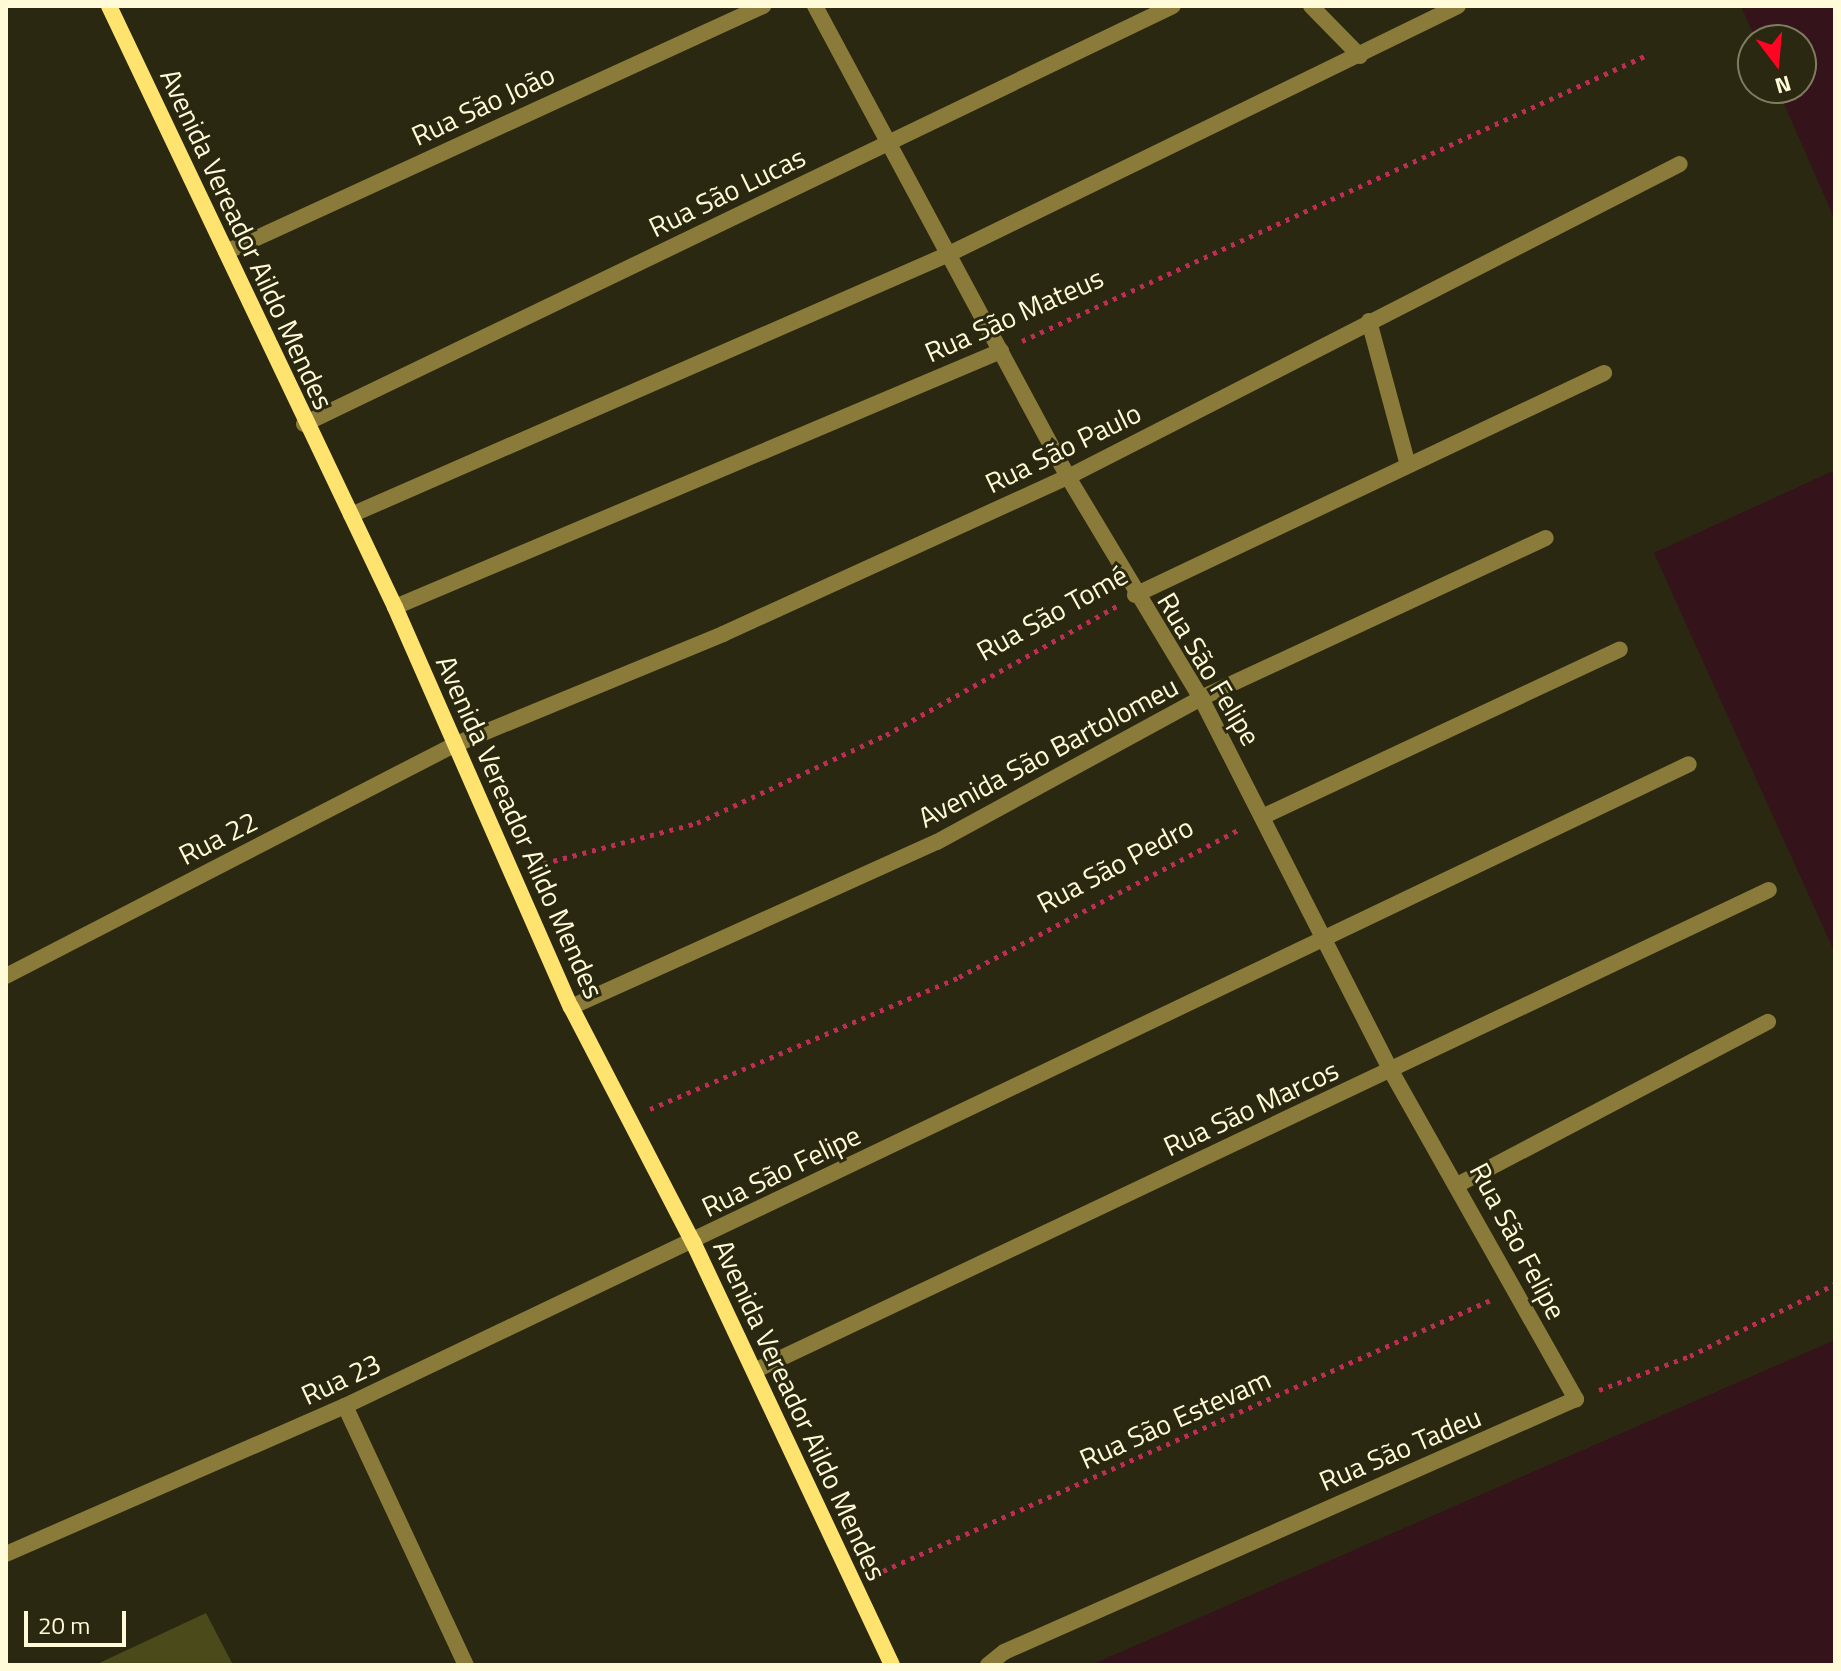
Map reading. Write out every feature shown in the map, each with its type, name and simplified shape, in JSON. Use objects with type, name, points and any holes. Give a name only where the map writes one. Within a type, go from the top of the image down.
[{"type":"street","name":"Avenida Vereador Aildo Mendes","points":[[109,6],[304,424],[395,607],[454,745],[515,871],[571,1007],[693,1242],[892,1665]]},
{"type":"street","name":"Rua São João","points":[[226,252],[763,6]]},
{"type":"street","name":"Rua São Felipe","points":[[815,6],[1068,477],[1135,595],[1201,698],[1391,1071],[1459,1184],[1512,1290],[1576,1399]]},
{"type":"street","name":"Rua São Lucas","points":[[304,424],[1173,6]]},
{"type":"street","points":[[1311,6],[1360,56]]},
{"type":"street","points":[[351,515],[949,254],[1458,6]]},
{"type":"street","name":"Rua São Paulo","points":[[454,745],[723,634],[1068,477],[1680,164]]},
{"type":"street","points":[[1369,321],[1407,462]]},
{"type":"street","name":"Rua São Mateus","points":[[395,607],[1001,351]]},
{"type":"street","name":"Rua São Tomé","points":[[1135,595],[1407,462],[1604,373]]},
{"type":"street","name":"Avenida São Bartolomeu","points":[[571,1007],[937,842],[1201,698],[1546,538]]},
{"type":"street","points":[[1262,817],[1620,649]]},
{"type":"street","name":"Rua 22","points":[[6,976],[454,745]]},
{"type":"street","name":"Rua São Felipe","points":[[693,1242],[1689,764]]},
{"type":"street","name":"Rua São Marcos","points":[[754,1371],[1769,890]]},
{"type":"street","points":[[1459,1184],[1768,1022]]},
{"type":"street","name":"Rua 23","points":[[6,1554],[345,1406],[693,1242]]},
{"type":"street","name":"Rua São Tadeu","points":[[988,1665],[1004,1652],[1576,1399]]},
{"type":"street","points":[[345,1406],[466,1665]]},
{"type":"path","name":"Rua São Mateus","points":[[1001,351],[1647,55]]},
{"type":"path","name":"Rua São Tomé","points":[[515,871],[697,823],[886,735],[1135,595]]},
{"type":"path","name":"Rua São Pedro","points":[[630,1118],[959,977],[1262,817]]},
{"type":"path","points":[[1576,1399],[1690,1356],[1835,1284]]},
{"type":"path","name":"Rua São Estevam","points":[[854,1584],[1512,1290]]},
{"type":"shaded area","points":[[1741,6],[1835,6],[1835,220],[1784,104],[1817,104],[1817,24],[1749,24]]},
{"type":"shaded area","points":[[1835,470],[1835,953],[1654,553]]},
{"type":"shaded area","points":[[1835,1340],[1835,1665],[1091,1665]]},
{"type":"building","points":[[206,1613],[233,1665],[95,1665]]}]
